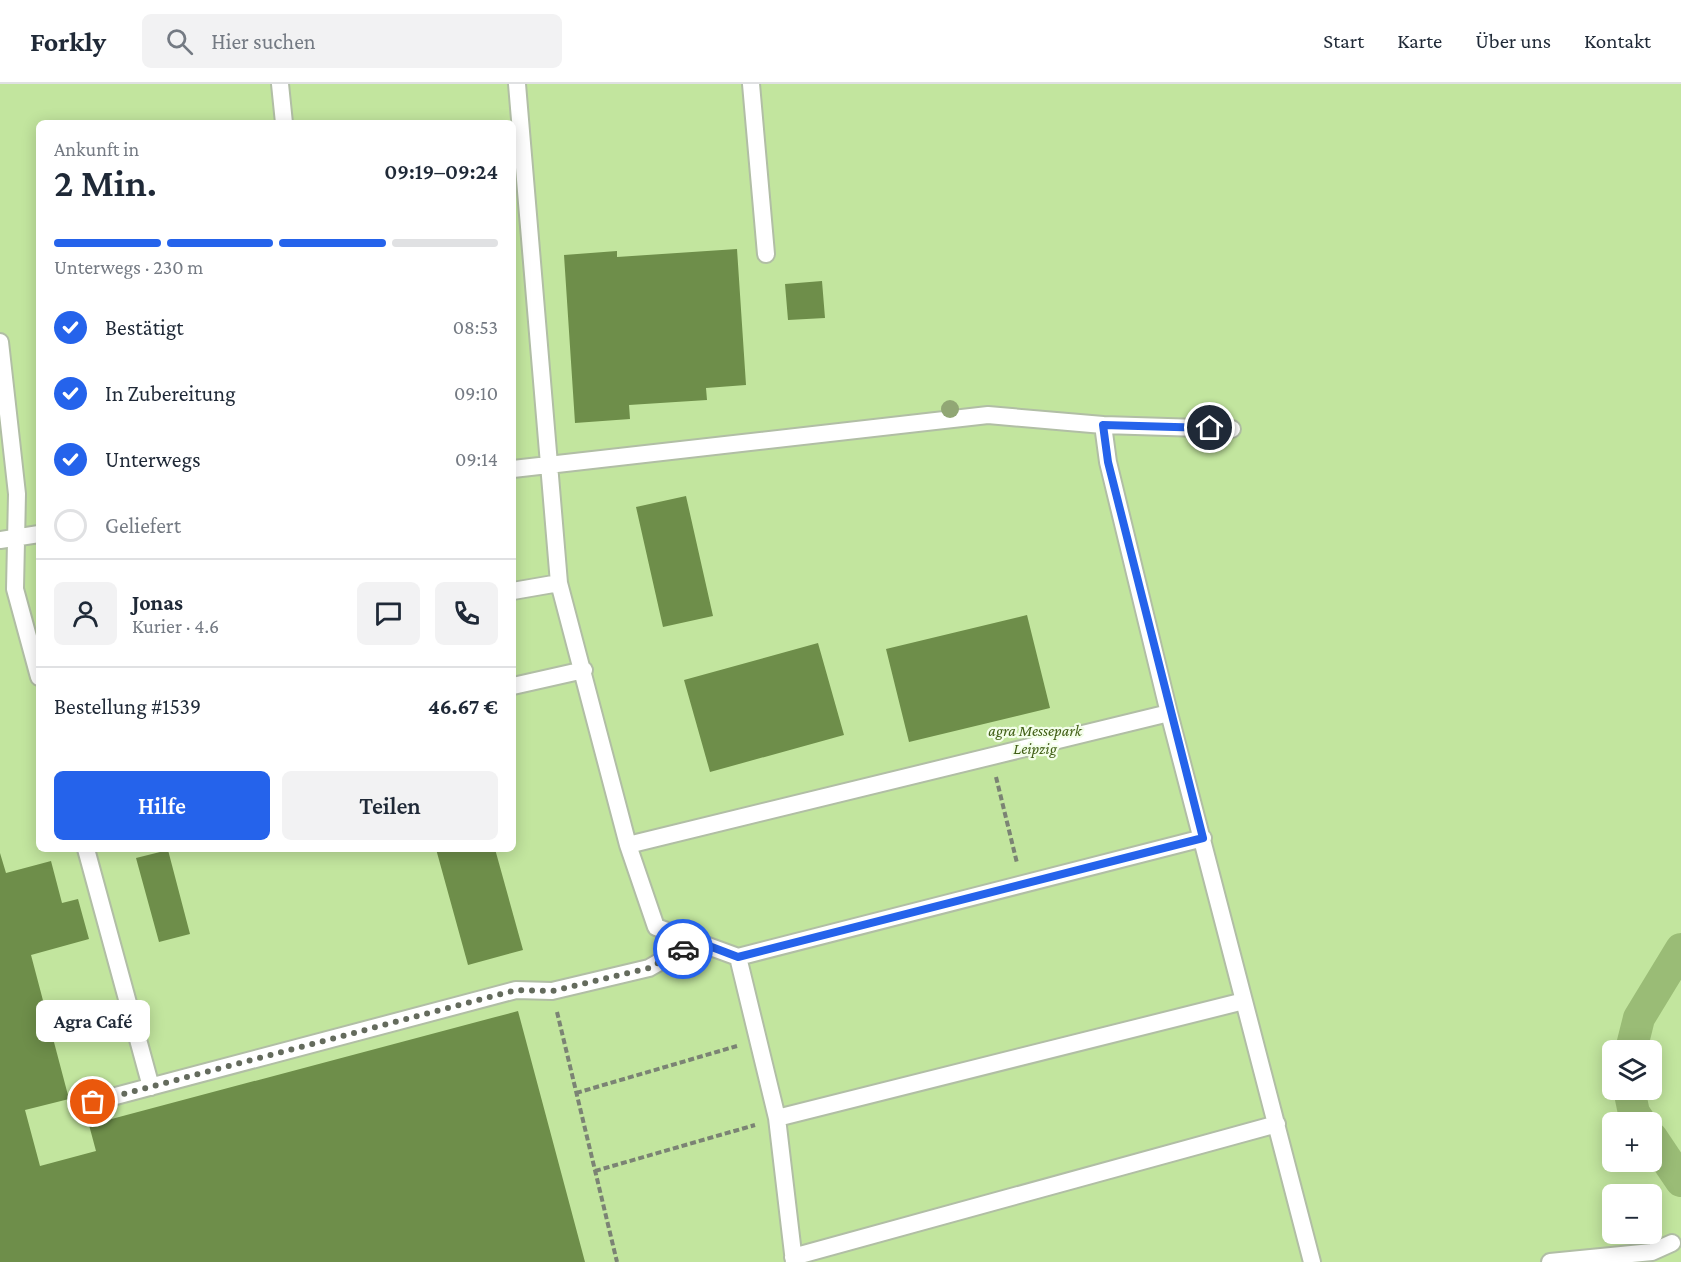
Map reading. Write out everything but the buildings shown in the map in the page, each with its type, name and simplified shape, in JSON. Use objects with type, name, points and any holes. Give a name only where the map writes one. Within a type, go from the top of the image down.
[{"type":"lane","points":[[280,84],[284,120]]},
{"type":"lane","points":[[518,84],[547,465],[559,583],[584,670],[628,845],[656,927],[738,957],[1203,838]]},
{"type":"lane","points":[[751,84],[766,254]]},
{"type":"lane","points":[[0,342],[17,495],[8,539],[15,589],[36,666]]},
{"type":"lane","points":[[516,469],[988,415],[1103,425],[1232,429]]},
{"type":"lane","points":[[1103,425],[1108,462],[1169,713],[1312,1262]]},
{"type":"lane","points":[[8,539],[36,534]]},
{"type":"lane","points":[[516,590],[559,583]]},
{"type":"lane","points":[[516,685],[584,670]]},
{"type":"lane","points":[[628,845],[1169,713]]},
{"type":"lane","points":[[87,852],[152,1087]]},
{"type":"lane","points":[[93,1102],[516,990],[552,991],[649,968],[696,941]]},
{"type":"lane","points":[[738,957],[777,1119],[793,1260],[1276,1124]]},
{"type":"lane","points":[[777,1119],[1244,1001]]},
{"type":"lane","points":[[1550,1262],[1633,1258],[1672,1243]]},
{"type":"path","points":[[990,755],[1022,884]]},
{"type":"path","points":[[552,991],[617,1262]]},
{"type":"path","points":[[576,1092],[758,1040]]},
{"type":"path","points":[[595,1171],[777,1119]]},
{"type":"green space","name":"agra Messepark Leipzig","points":[[0,84],[1681,84],[1681,1262],[0,1262]]},
{"type":"waterway","points":[[1634,1040],[1639,1018],[1681,949]]},
{"type":"waterway","points":[[1631,1100],[1634,1112]]},
{"type":"waterway","points":[[1662,1153],[1681,1181]]},
{"type":"way so far","points":[[93,1102],[516,990],[552,991],[649,968],[683,949]]},
{"type":"place","name":"Agra Café","points":[[93,1102]]},
{"type":"route","points":[[683,949],[696,941],[738,957],[1203,838],[1169,713],[1108,462],[1103,425],[1210,428]]}]
